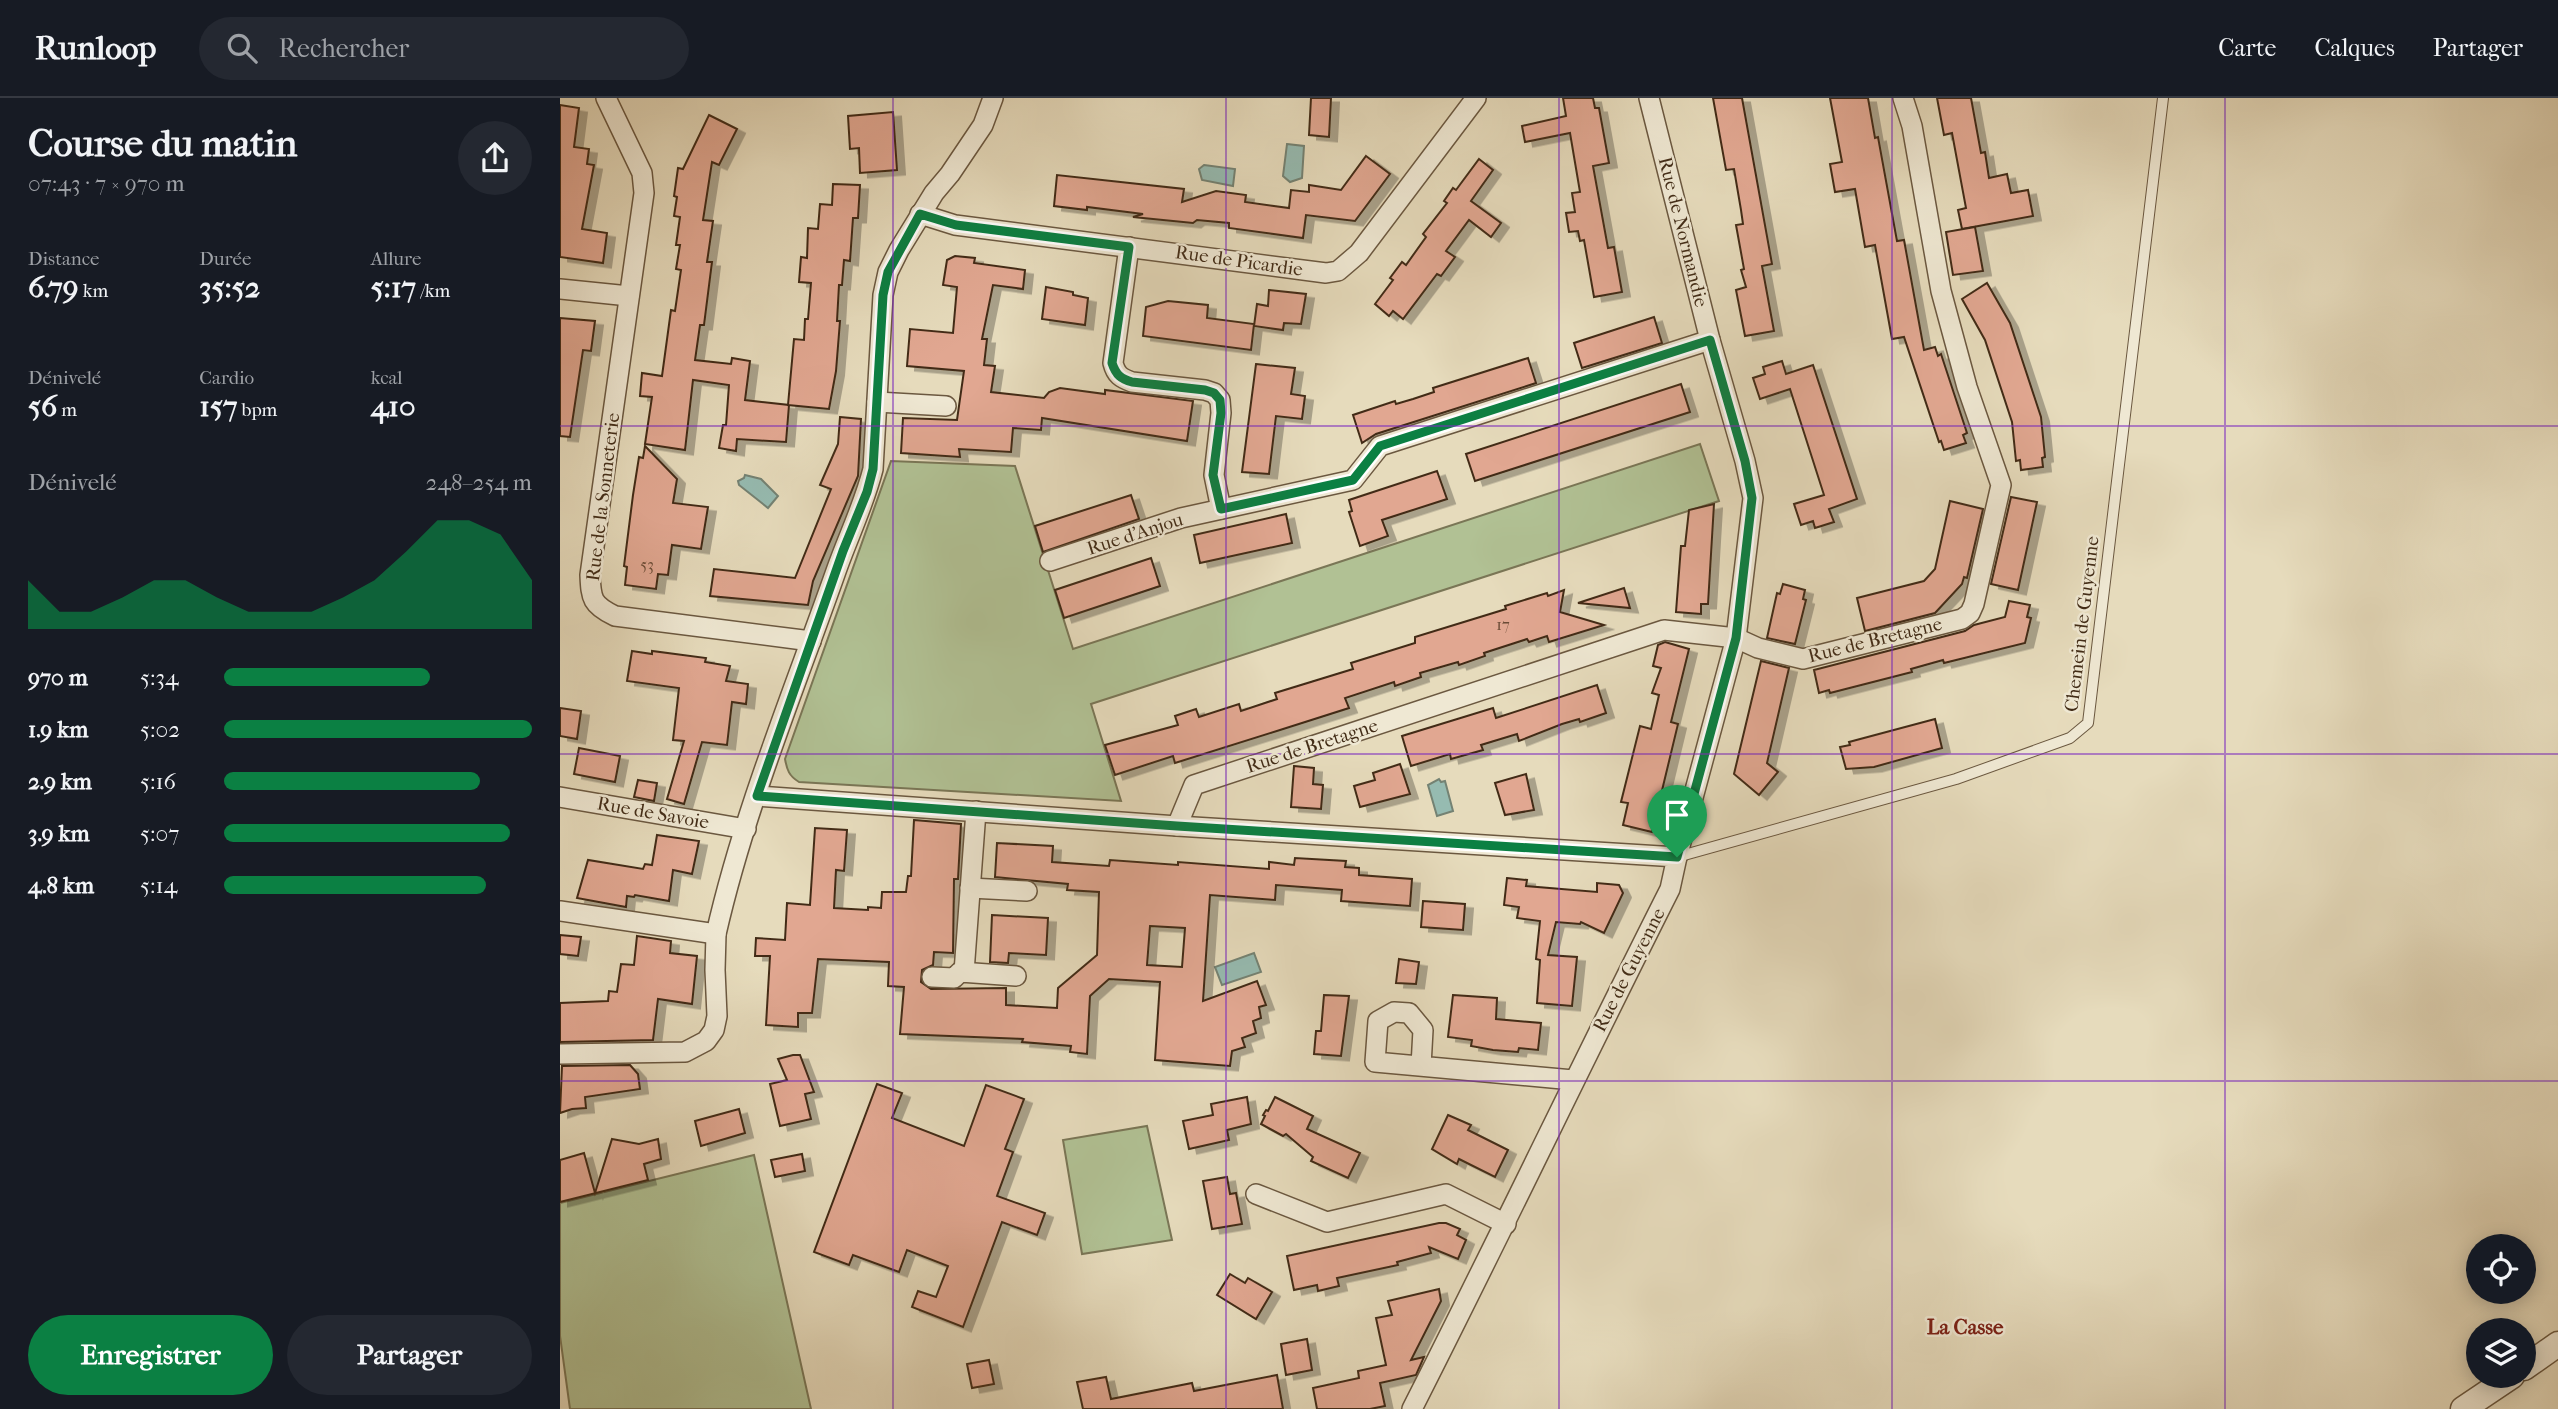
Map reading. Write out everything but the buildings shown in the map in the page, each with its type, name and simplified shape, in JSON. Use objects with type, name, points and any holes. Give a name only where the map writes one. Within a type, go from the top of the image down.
[{"type":"street","name":"Rue de la Sonneterie","points":[[606,98],[642,173],[644,193],[590,575],[594,603],[601,610],[615,616],[811,641]]},
{"type":"street","points":[[560,1054],[685,1052],[706,1041],[714,1030],[717,1016],[716,934],[757,796],[873,469],[883,295],[888,272],[920,214],[983,125],[993,98]]},
{"type":"street","name":"Rue de Picardie","points":[[920,214],[956,225],[1326,273],[1338,271],[1359,253],[1476,98]]},
{"type":"street","name":"Rue de Normandie","points":[[1650,98],[1710,340],[1745,461],[1752,498],[1736,638],[1677,857]]},
{"type":"street","name":"Rue de Bretagne","points":[[1177,826],[1194,785],[1664,630],[1736,638],[1758,648],[1803,659],[1962,619],[1969,613],[1974,604],[2001,485],[1968,387],[1941,291],[1912,126],[1903,98]]},
{"type":"street","points":[[1129,247],[1112,363],[1121,379],[1205,390],[1214,393],[1220,400],[1221,413],[1213,475],[1221,509]]},
{"type":"street","points":[[560,289],[629,296]]},
{"type":"street","name":"Rue d'Anjou","points":[[1050,561],[1181,518],[1353,480],[1380,446],[1710,340]]},
{"type":"street","points":[[877,402],[946,406]]},
{"type":"street","points":[[757,796],[1177,826],[1677,857]]},
{"type":"street","name":"Rue de Savoie","points":[[560,797],[746,829]]},
{"type":"street","points":[[964,972],[976,811]]},
{"type":"street","name":"Rue de Guyenne","points":[[1412,1409],[1670,889],[1677,857]]},
{"type":"street","points":[[970,888],[1027,891]]},
{"type":"street","points":[[560,911],[716,934]]},
{"type":"street","points":[[932,977],[954,978],[960,972],[1016,976]]},
{"type":"street","points":[[1421,1066],[1573,1080]]},
{"type":"street","points":[[1256,1194],[1327,1223],[1446,1194],[1506,1224]]},
{"type":"street","points":[[2536,1360],[2558,1344]]},
{"type":"street","points":[[2463,1409],[2494,1388]]},
{"type":"lane","name":"Chemein de Guyenne","points":[[1677,857],[1956,779],[2070,738],[2088,723],[2163,98]]},
{"type":"green space","points":[[1700,444],[1719,501],[1091,704],[1121,801],[799,782],[788,770],[785,759],[891,461],[1015,466],[1073,649]]},
{"type":"green space","points":[[1147,1126],[1172,1240],[1082,1254],[1063,1140]]},
{"type":"green space","points":[[754,1155],[811,1409],[570,1409],[560,1336],[560,1203]]},
{"type":"water","points":[[1287,144],[1304,146],[1302,178],[1290,182],[1283,176]]},
{"type":"water","points":[[1204,165],[1235,169],[1233,186],[1202,180],[1199,169]]},
{"type":"water","points":[[745,475],[761,479],[778,496],[768,508],[739,485],[738,481]]},
{"type":"water","points":[[1439,779],[1441,782],[1445,781],[1453,811],[1437,816],[1428,785]]},
{"type":"water","points":[[1254,953],[1261,972],[1222,985],[1215,967]]},
{"type":"district","name":"La Casse","points":[[1965,1327]]},
{"type":"route","points":[[920,214],[956,225],[1129,247],[1112,363],[1121,379],[1205,390],[1214,393],[1220,400],[1221,413],[1213,475],[1221,509],[1353,480],[1380,446],[1710,340],[1745,461],[1752,498],[1736,638],[1677,857],[1177,826],[757,796],[843,551],[867,492],[873,469],[883,295],[888,272],[920,214]]}]
